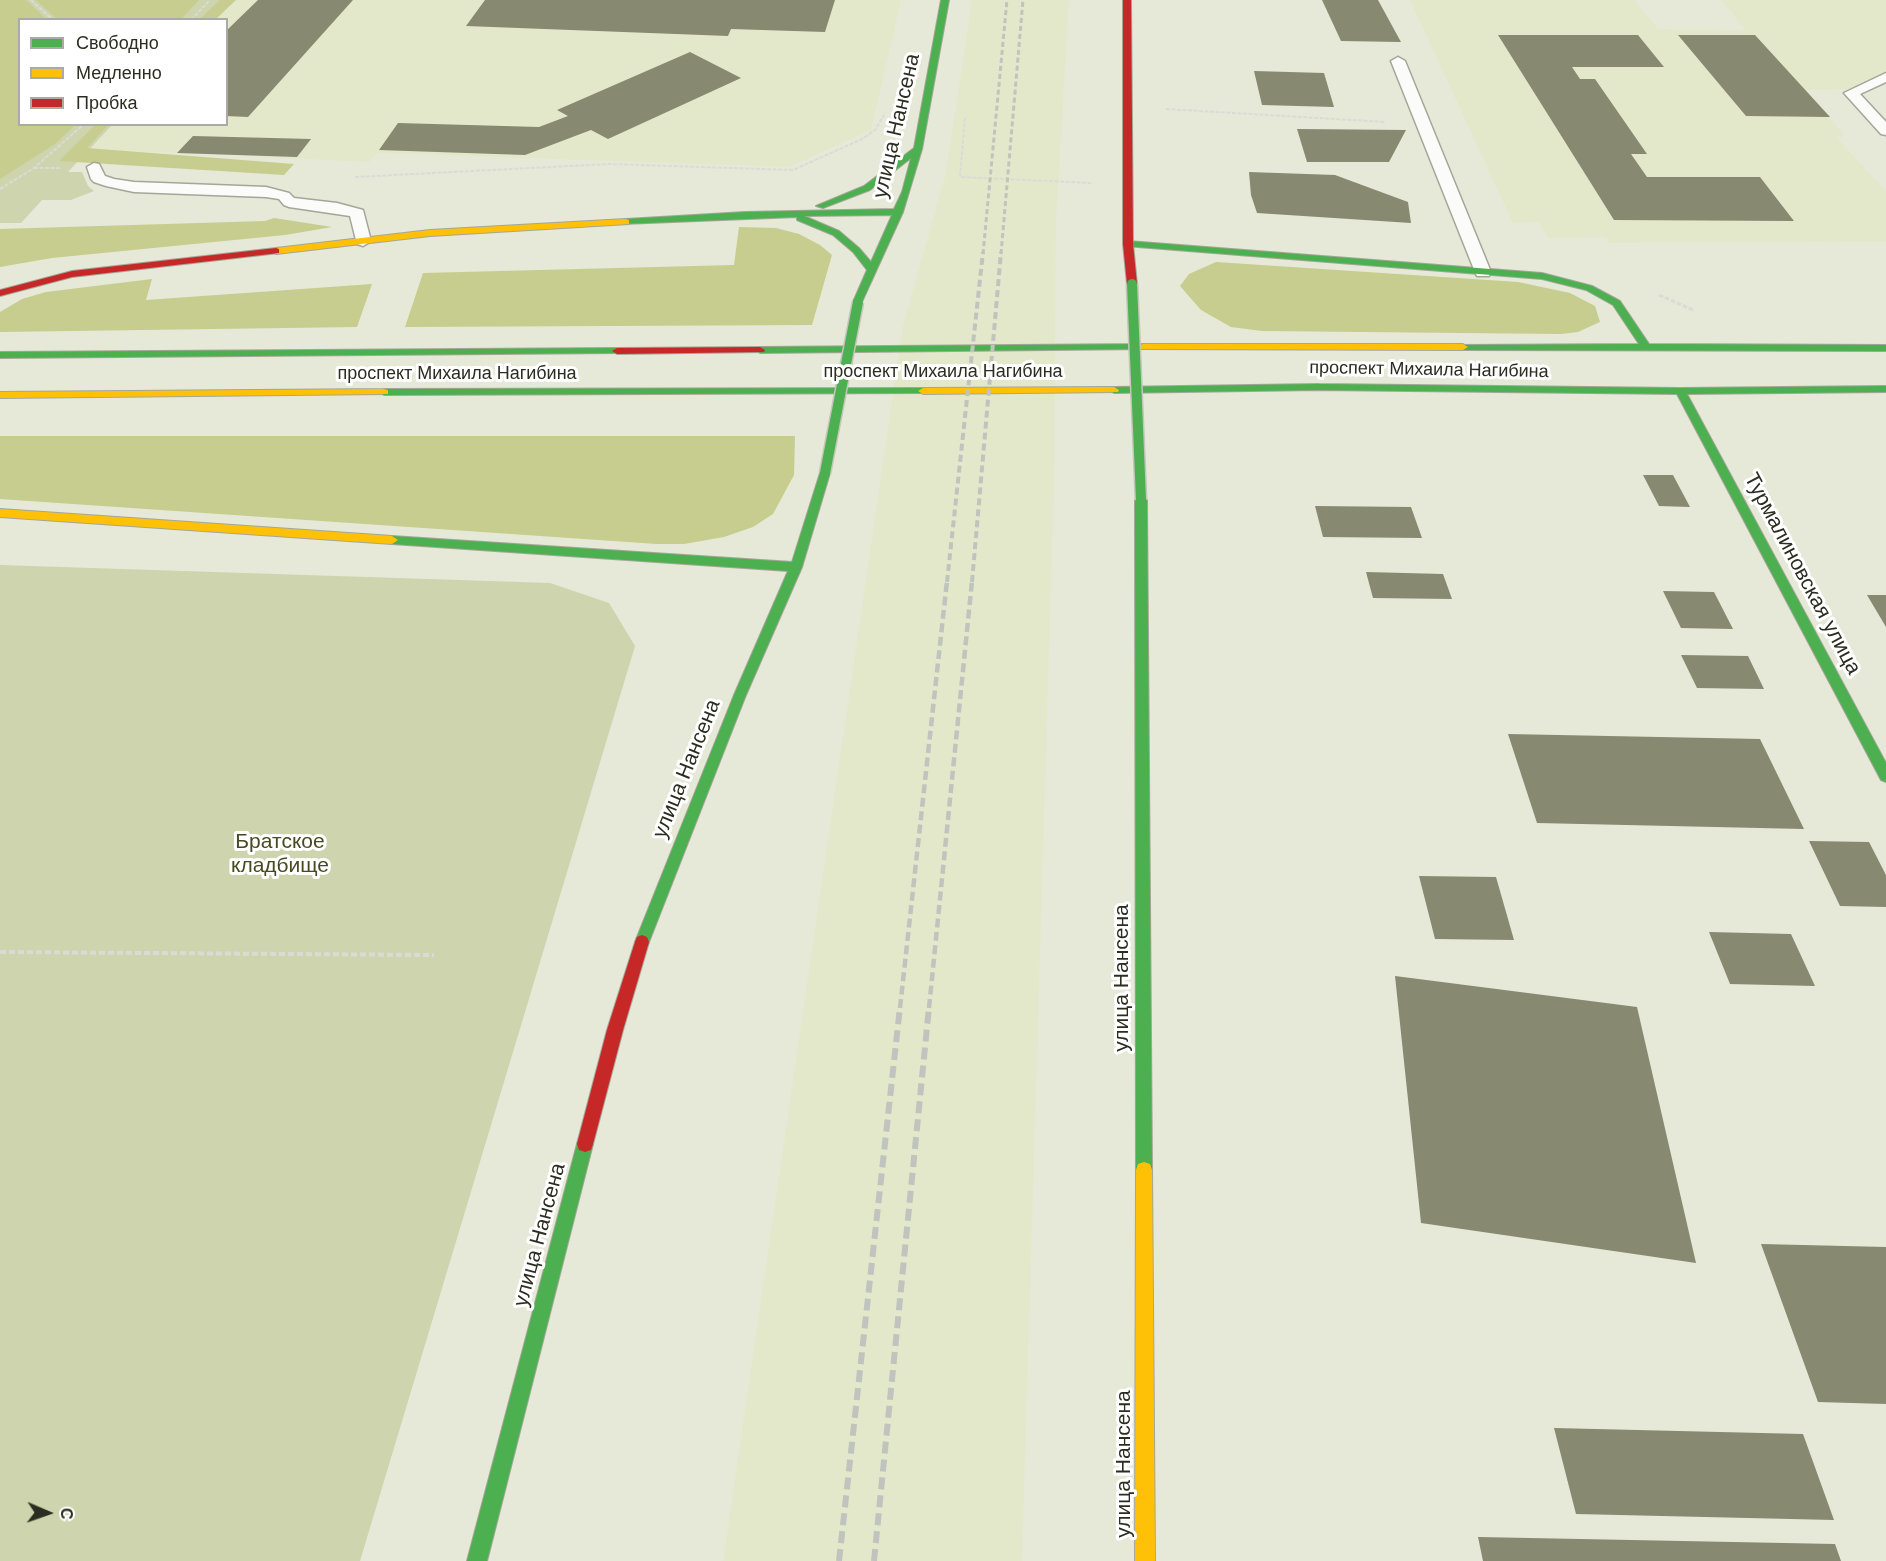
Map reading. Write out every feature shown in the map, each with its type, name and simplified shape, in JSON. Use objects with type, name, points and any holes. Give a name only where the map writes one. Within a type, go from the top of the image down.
[{"type":"main road","name":"улица Нансена","points":[[477,1561],[615,1030],[648,922],[740,694],[796,567],[825,473],[858,302],[871,268],[899,213],[918,149],[945,0]]},
{"type":"main road","name":"улица Нансена","points":[[1127,0],[1128,244],[1132,284],[1141,500],[1145,1561]]},
{"type":"main road","points":[[787,214],[855,194],[883,178],[918,149]]},
{"type":"main road","points":[[0,293],[72,274],[430,233],[787,214],[899,213]]},
{"type":"main road","points":[[787,214],[836,233],[856,250],[871,268]]},
{"type":"main road","points":[[1128,244],[1542,276],[1588,288],[1617,303],[1647,349]]},
{"type":"main road","name":"проспект Михаила Нагибина","points":[[0,355],[1307,346],[1647,349],[1886,348]]},
{"type":"main road","name":"проспект Михаила Нагибина","points":[[0,395],[735,390],[1012,391],[1319,387],[1680,391],[1886,389]]},
{"type":"main road","name":"Турмалиновская улица","points":[[1680,391],[1886,777]]},
{"type":"main road","points":[[0,513],[796,567]]},
{"type":"lane","points":[[1398,61],[1484,272]]},
{"type":"lane","points":[[1886,77],[1851,93],[1886,130]]},
{"type":"lane","points":[[94,167],[99,179],[122,185],[266,192],[284,196],[289,202],[357,213],[363,241]]},
{"type":"path","points":[[32,0],[51,18]]},
{"type":"path","points":[[192,18],[210,0]]},
{"type":"path","points":[[1128,106],[1424,125]]},
{"type":"path","points":[[362,176],[609,164],[793,171],[862,139],[875,130],[887,110],[925,110],[965,111],[960,177],[1098,184]]},
{"type":"path","points":[[0,189],[34,168],[82,126]]},
{"type":"path","points":[[1654,293],[1696,311]]},
{"type":"path","points":[[0,952],[434,955]]},
{"type":"shaded area","points":[[234,0],[901,0],[871,130],[789,167],[377,153],[369,162],[88,149],[111,126],[228,126],[228,18],[216,18]]},
{"type":"shaded area","points":[[972,0],[1069,0],[1056,224],[1054,484],[1022,1561],[723,1561],[903,325],[946,173]]},
{"type":"shaded area","points":[[1410,0],[1635,0],[1658,29],[1746,30],[1721,0],[1886,0],[1886,77],[1849,89],[1806,90],[1845,136],[1836,137],[1886,191],[1886,242],[1609,243],[1606,237],[1548,238],[1539,222],[1513,223]]},
{"type":"green space","points":[[0,0],[234,0],[216,18],[18,18],[18,126],[111,126],[68,172],[82,172],[88,186],[94,191],[71,200],[42,200],[21,223],[0,223]]},
{"type":"green space","points":[[0,0],[26,0],[45,18],[18,18],[18,126],[74,126],[55,144],[0,179]]},
{"type":"green space","points":[[36,0],[199,0],[182,18],[56,18]]},
{"type":"green space","points":[[220,0],[236,0],[217,18],[201,18]]},
{"type":"green space","points":[[94,126],[107,126],[87,148],[294,164],[284,175],[59,161]]},
{"type":"green space","points":[[274,218],[332,227],[285,235],[52,258],[0,267],[0,229],[265,221]]},
{"type":"green space","points":[[739,227],[776,228],[799,234],[820,245],[832,255],[812,325],[405,327],[423,273],[734,265]]},
{"type":"green space","points":[[1216,262],[1518,282],[1570,293],[1595,306],[1600,322],[1578,332],[1561,334],[1262,331],[1231,327],[1201,310],[1180,286],[1189,274]]},
{"type":"green space","points":[[152,279],[146,300],[372,284],[357,327],[0,332],[0,312],[22,299],[46,292]]},
{"type":"green space","points":[[0,436],[795,436],[794,475],[773,514],[753,527],[724,537],[684,544],[657,544],[0,499]]},
{"type":"green space","name":"Братское кладбище","points":[[0,565],[550,583],[609,603],[635,646],[360,1561],[0,1561]]},
{"type":"building","points":[[258,0],[353,0],[248,117],[228,116],[228,29]]},
{"type":"building","points":[[485,0],[835,0],[825,32],[731,29],[728,36],[466,26]]},
{"type":"building","points":[[1322,0],[1378,0],[1401,42],[1341,41]]},
{"type":"building","points":[[1498,35],[1638,35],[1664,67],[1572,67],[1580,79],[1595,79],[1647,154],[1631,154],[1647,177],[1760,177],[1794,221],[1614,220]]},
{"type":"building","points":[[1678,35],[1755,35],[1830,117],[1746,116]]},
{"type":"building","points":[[690,52],[741,78],[608,139],[591,130],[525,155],[379,150],[398,123],[539,127],[568,116],[557,110]]},
{"type":"building","points":[[1254,71],[1324,73],[1334,107],[1262,105]]},
{"type":"building","points":[[1297,129],[1406,130],[1389,162],[1307,162]]},
{"type":"building","points":[[193,136],[311,139],[297,157],[177,153]]},
{"type":"building","points":[[1249,172],[1335,175],[1408,202],[1411,223],[1257,213],[1251,195]]},
{"type":"building","points":[[1643,475],[1673,475],[1690,507],[1659,506]]},
{"type":"building","points":[[1315,506],[1411,507],[1422,538],[1323,537]]},
{"type":"building","points":[[1366,572],[1443,574],[1452,599],[1373,598]]},
{"type":"building","points":[[1663,591],[1714,592],[1733,629],[1681,628]]},
{"type":"building","points":[[1867,595],[1886,595],[1886,627]]},
{"type":"building","points":[[1681,655],[1748,656],[1764,689],[1697,688]]},
{"type":"building","points":[[1508,734],[1760,739],[1804,829],[1537,823]]},
{"type":"building","points":[[1809,841],[1869,842],[1886,875],[1886,907],[1840,906]]},
{"type":"building","points":[[1419,876],[1496,877],[1514,940],[1435,939]]},
{"type":"building","points":[[1709,932],[1791,934],[1815,986],[1730,984]]},
{"type":"building","points":[[1395,976],[1637,1007],[1696,1263],[1421,1223]]},
{"type":"building","points":[[1761,1244],[1886,1247],[1886,1404],[1818,1402]]},
{"type":"building","points":[[1554,1428],[1803,1434],[1834,1520],[1576,1514]]},
{"type":"building","points":[[1478,1537],[1835,1544],[1841,1561],[1483,1561]]},
{"type":"railway","points":[[983,254],[1007,0]]},
{"type":"railway","points":[[1001,254],[1023,0]]},
{"type":"railway","points":[[947,582],[983,252]]},
{"type":"railway","points":[[972,582],[1001,252]]},
{"type":"railway","points":[[900,1008],[947,581]]},
{"type":"railway","points":[[929,1008],[972,581]]},
{"type":"railway","points":[[839,1561],[900,1007]]},
{"type":"railway","points":[[874,1561],[929,1007]]},
{"type":"traffic: fast","points":[[858,302],[906,192],[918,149],[945,0]]},
{"type":"traffic: fast","points":[[820,206],[867,188],[918,149]]},
{"type":"traffic: fast","points":[[626,222],[745,215],[899,212]]},
{"type":"traffic: fast","points":[[800,218],[836,233],[856,250],[871,268]]},
{"type":"traffic: fast","points":[[1128,244],[1542,276],[1589,288],[1617,303],[1647,349]]},
{"type":"traffic: fast","points":[[1132,284],[1141,500]]},
{"type":"traffic: fast","points":[[825,473],[858,302]]},
{"type":"traffic: fast","points":[[760,350],[1143,347]]},
{"type":"traffic: fast","points":[[1463,347],[1886,348]]},
{"type":"traffic: fast","points":[[0,355],[617,351]]},
{"type":"traffic: fast","points":[[1114,390],[1319,387],[1680,391],[1886,389]]},
{"type":"traffic: fast","points":[[384,392],[923,391]]},
{"type":"traffic: fast","points":[[1680,391],[1886,776]]},
{"type":"traffic: fast","points":[[642,942],[740,695],[796,567],[825,473]]},
{"type":"traffic: fast","points":[[1141,500],[1144,1170]]},
{"type":"traffic: fast","points":[[392,540],[796,567]]},
{"type":"traffic: fast","points":[[477,1561],[585,1144]]},
{"type":"traffic: slow","points":[[276,251],[430,233],[626,222]]},
{"type":"traffic: slow","points":[[1143,347],[1463,347]]},
{"type":"traffic: slow","points":[[923,391],[1114,390]]},
{"type":"traffic: slow","points":[[0,395],[384,392]]},
{"type":"traffic: slow","points":[[0,513],[392,540]]},
{"type":"traffic: slow","points":[[1144,1170],[1145,1561]]},
{"type":"traffic: jam","points":[[1127,0],[1128,244],[1132,284]]},
{"type":"traffic: jam","points":[[0,293],[72,274],[276,251]]},
{"type":"traffic: jam","points":[[617,351],[760,350]]},
{"type":"traffic: jam","points":[[585,1144],[615,1030],[642,942]]}]
